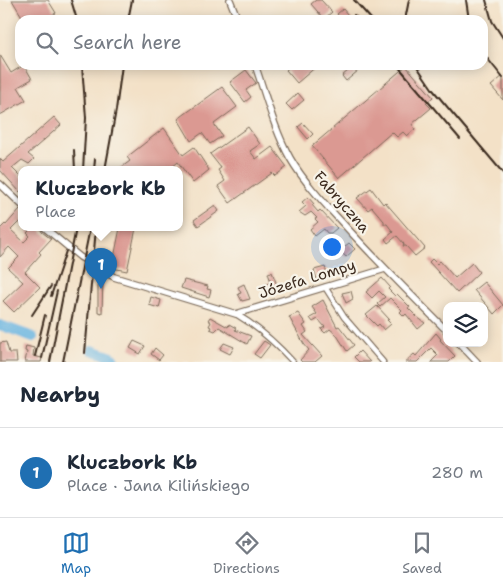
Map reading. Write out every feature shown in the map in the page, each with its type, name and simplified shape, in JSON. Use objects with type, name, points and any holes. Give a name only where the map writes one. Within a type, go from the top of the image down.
[{"type":"street","points":[[230,0],[236,15]]},
{"type":"street","name":"Fabryczna","points":[[257,70],[278,134],[291,159],[325,204],[385,269],[443,327]]},
{"type":"street","points":[[0,184],[18,201]]},
{"type":"street","points":[[48,231],[85,260],[114,277],[236,314],[254,324],[274,341],[293,362]]},
{"type":"street","name":"Józefa Lompy","points":[[236,314],[385,269]]},
{"type":"street","points":[[325,287],[344,317],[383,362]]},
{"type":"street","points":[[463,347],[477,362]]},
{"type":"building","points":[[12,0],[48,0],[56,13],[52,15],[21,15]]},
{"type":"building","points":[[316,0],[321,0],[332,12],[329,15],[321,15],[311,4]]},
{"type":"building","points":[[343,9],[348,15],[338,15]]},
{"type":"building","points":[[0,55],[11,73],[16,70],[27,70],[32,79],[18,87],[26,100],[0,115]]},
{"type":"building","points":[[246,70],[256,83],[246,90],[251,97],[245,102],[230,82]]},
{"type":"building","points":[[286,70],[312,70],[297,83]]},
{"type":"building","points":[[349,70],[359,70],[346,81],[342,76]]},
{"type":"building","points":[[401,70],[409,70],[433,97],[426,103],[431,108],[412,124],[415,129],[407,136],[403,132],[397,137],[392,132],[339,178],[312,146]]},
{"type":"building","points":[[503,76],[503,100],[491,86]]},
{"type":"building","points":[[222,87],[237,107],[214,124],[222,136],[210,144],[202,133],[191,141],[178,119]]},
{"type":"building","points":[[298,93],[304,100],[292,110],[286,104]]},
{"type":"building","points":[[54,117],[61,125],[28,154],[34,159],[29,164],[22,160],[12,168],[18,174],[18,190],[0,170],[0,159],[3,162]]},
{"type":"building","points":[[303,123],[313,134],[308,139],[298,127]]},
{"type":"building","points":[[248,127],[260,144],[250,151],[256,159],[272,147],[287,167],[275,176],[272,173],[230,203],[218,186],[225,181],[218,170],[221,168],[210,154]]},
{"type":"building","points":[[164,128],[183,155],[194,147],[209,170],[193,183],[183,169],[183,166],[178,162],[173,166],[123,166],[130,161],[127,157]]},
{"type":"building","points":[[371,188],[383,204],[385,202],[425,248],[415,256],[406,246],[403,246],[404,244],[397,236],[388,243],[385,239],[393,232],[387,224],[384,224],[384,221],[372,207],[368,210],[357,198]]},
{"type":"building","points":[[308,197],[318,212],[320,210],[337,228],[331,233],[327,233],[324,229],[315,236],[310,229],[318,222],[315,219],[317,218],[311,212],[305,216],[299,212],[306,206],[302,202]]},
{"type":"building","points":[[215,205],[219,211],[198,226],[194,220]]},
{"type":"building","points":[[18,211],[18,223],[11,230],[24,242],[30,236],[27,233],[29,231],[42,231],[51,239],[25,272],[40,287],[14,312],[3,301],[23,282],[8,268],[19,257],[9,247],[0,257],[0,229]]},
{"type":"building","points":[[119,231],[135,231],[127,271],[112,268]]},
{"type":"building","points":[[338,241],[344,247],[349,243],[355,249],[346,257],[334,244]]},
{"type":"building","points":[[432,259],[437,264],[440,261],[455,278],[472,263],[479,272],[457,293],[429,262]]},
{"type":"building","points":[[325,267],[328,275],[317,279],[314,270]]},
{"type":"building","points":[[272,272],[279,290],[267,293],[265,285],[271,282],[268,273]]},
{"type":"building","points":[[98,278],[103,278],[102,313],[98,312]]},
{"type":"building","points":[[382,278],[390,287],[388,289],[395,296],[397,294],[410,307],[408,308],[425,323],[418,329],[406,314],[404,316],[400,312],[402,310],[390,298],[380,307],[377,304],[385,297],[379,291],[372,298],[366,292]]},
{"type":"building","points":[[184,280],[208,286],[207,289],[211,290],[209,297],[181,288]]},
{"type":"building","points":[[484,282],[503,305],[494,314],[488,307],[488,302],[484,302],[474,290]]},
{"type":"building","points":[[244,284],[250,299],[242,301],[238,294],[241,293],[238,287]]},
{"type":"building","points":[[351,291],[353,299],[346,303],[342,293]]},
{"type":"building","points":[[151,297],[161,300],[159,308],[149,305]]},
{"type":"building","points":[[323,300],[337,327],[339,326],[354,345],[347,351],[336,334],[330,329],[325,333],[321,329],[325,327],[318,319],[313,322],[310,318],[317,314],[312,307]]},
{"type":"building","points":[[377,306],[391,324],[384,330],[366,315]]},
{"type":"building","points":[[298,313],[306,324],[303,326],[307,332],[303,335],[322,356],[315,362],[302,362],[300,360],[309,350],[289,317]]},
{"type":"building","points":[[210,317],[228,327],[229,324],[236,328],[235,330],[251,336],[247,344],[219,327],[215,331],[210,329],[211,322],[208,320]]},
{"type":"building","points":[[436,333],[441,339],[443,347],[447,347],[455,356],[449,362],[431,362],[438,355],[431,348],[417,362],[405,362],[414,354],[416,356]]},
{"type":"building","points":[[134,341],[145,346],[140,354],[130,348]]},
{"type":"building","points":[[264,341],[270,345],[260,358],[254,354]]},
{"type":"building","points":[[6,342],[9,353],[16,353],[17,362],[0,362],[0,343]]},
{"type":"building","points":[[224,343],[234,347],[230,354],[220,349]]},
{"type":"building","points":[[26,346],[34,348],[33,356],[42,358],[41,362],[25,362]]},
{"type":"building","points":[[155,348],[163,355],[159,360],[151,354]]},
{"type":"building","points":[[360,351],[370,362],[359,362],[354,357]]},
{"type":"waterway","points":[[0,325],[33,337]]},
{"type":"waterway","points":[[92,350],[112,357],[115,362]]},
{"type":"railway","points":[[71,0],[76,15]]},
{"type":"railway","points":[[129,15],[132,0]]},
{"type":"railway","points":[[354,0],[368,15]]},
{"type":"railway","points":[[406,15],[409,0]]},
{"type":"railway","points":[[466,0],[468,15]]},
{"type":"railway","points":[[486,0],[492,21],[503,38]]},
{"type":"railway","points":[[488,59],[503,78]]},
{"type":"railway","points":[[82,70],[86,118],[83,166]]},
{"type":"railway","points":[[106,166],[121,70]]},
{"type":"railway","points":[[401,70],[460,139]]},
{"type":"railway","points":[[419,70],[433,90],[503,173]]},
{"type":"railway","points":[[74,150],[75,166]]},
{"type":"railway","points":[[94,166],[95,159]]},
{"type":"railway","points":[[50,362],[75,231]]},
{"type":"railway","points":[[63,362],[89,231]]},
{"type":"railway","points":[[85,353],[96,231]]},
{"type":"railway","points":[[51,296],[66,251]]},
{"type":"railway","points":[[32,315],[51,286]]},
{"type":"railway","points":[[42,358],[57,291]]},
{"type":"railway","points":[[35,356],[45,315]]},
{"type":"place","name":"Kluczbork Kb","points":[[101,289]]}]
